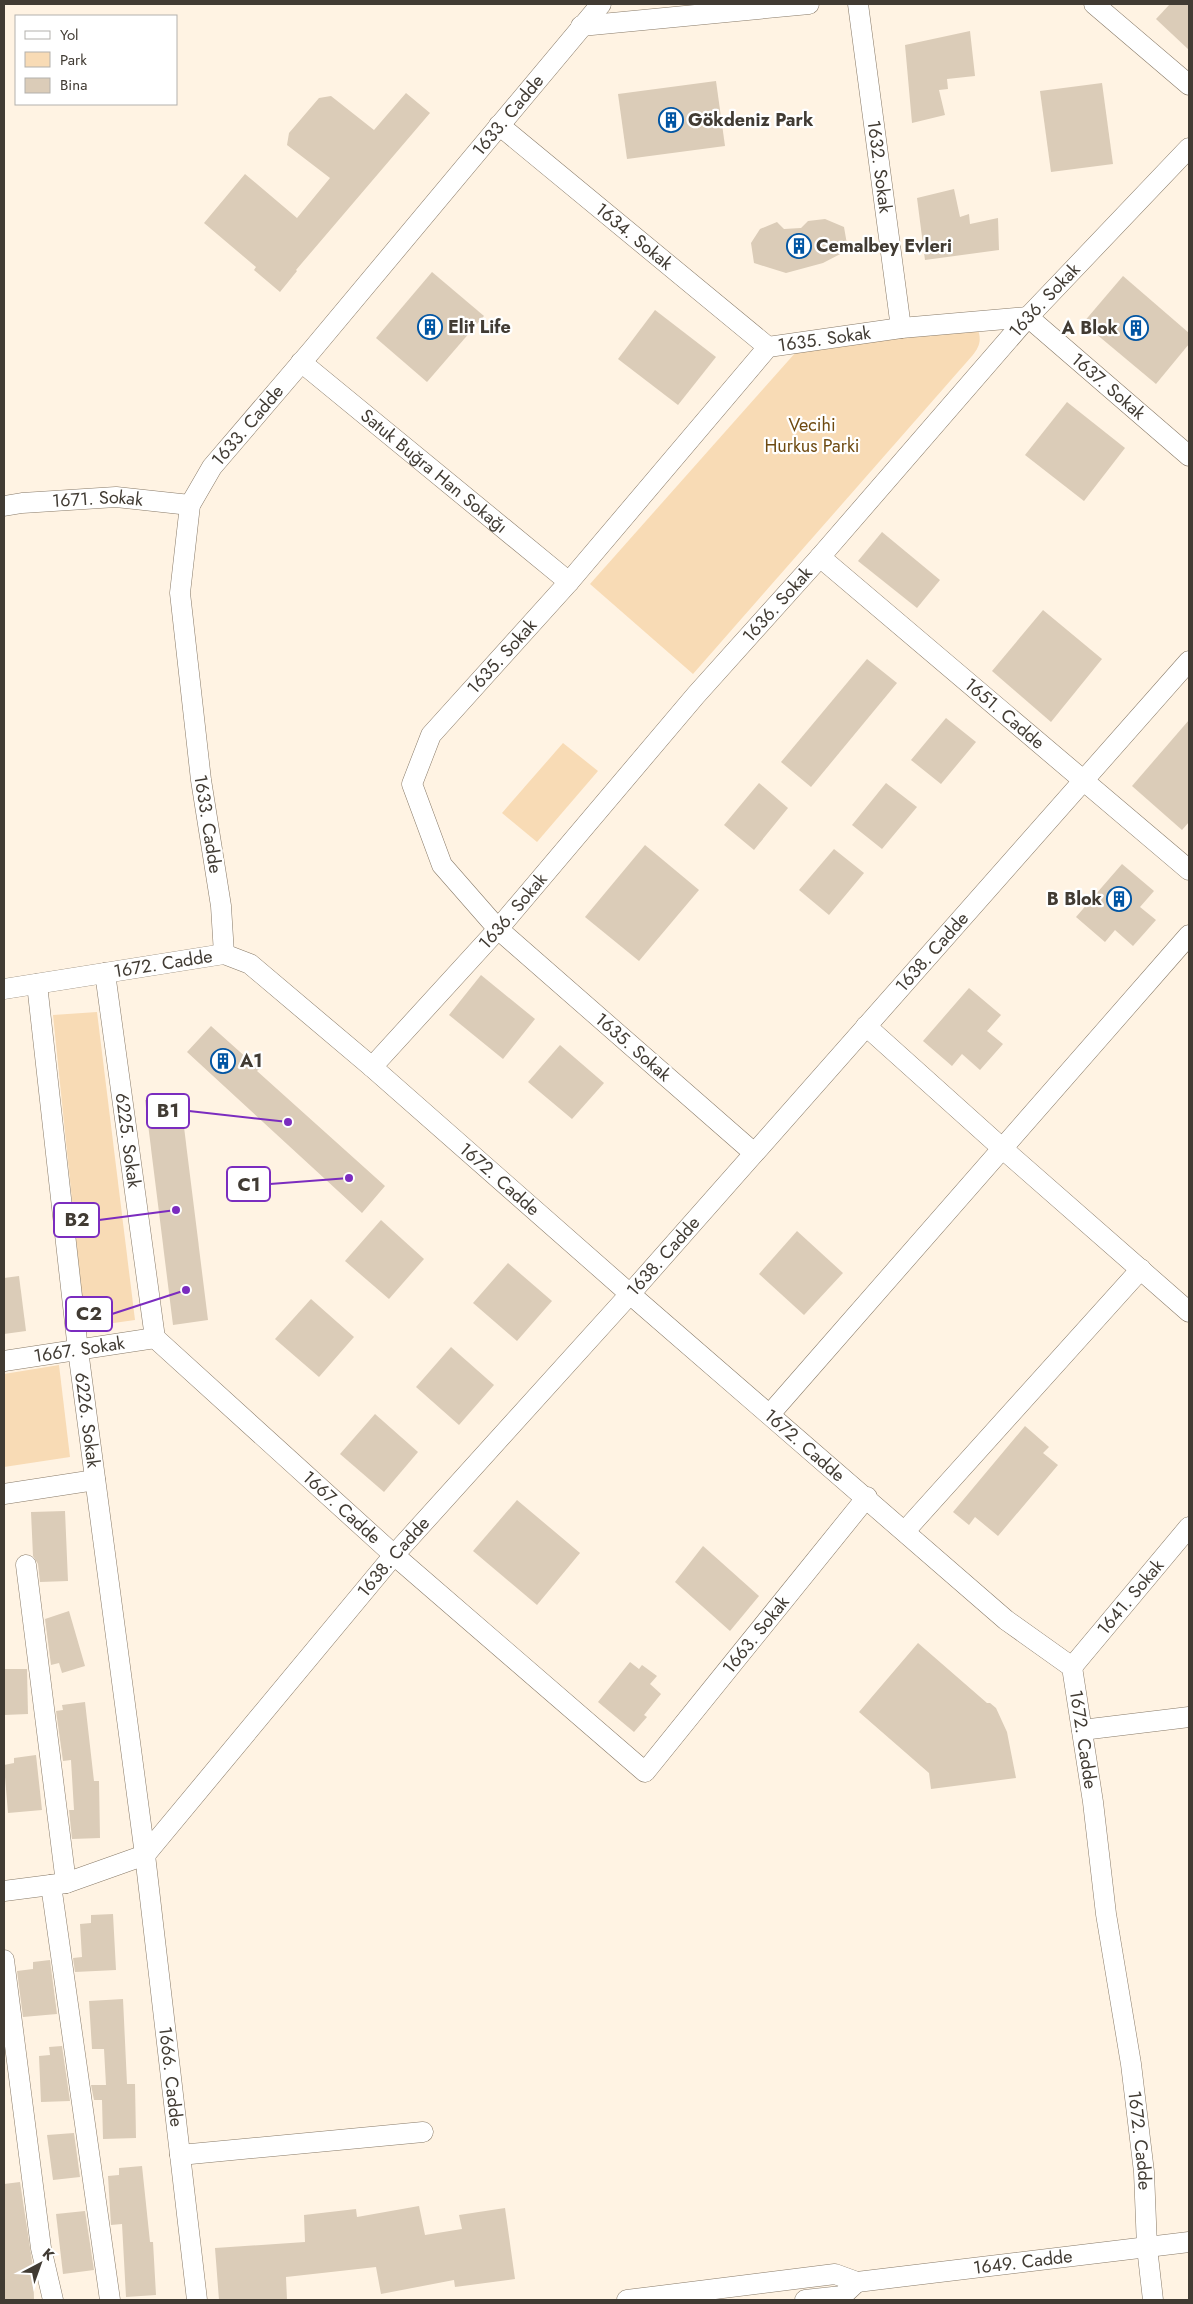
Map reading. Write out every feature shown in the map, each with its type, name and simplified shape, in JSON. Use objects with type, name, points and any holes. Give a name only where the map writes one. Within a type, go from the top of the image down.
[{"type":"street","name":"1633. Cadde","points":[[224,954],[221,906],[201,780],[180,592],[190,505],[212,467],[601,4]]},
{"type":"street","points":[[581,26],[809,4]]},
{"type":"street","name":"1632. Sokak","points":[[858,4],[901,328]]},
{"type":"street","points":[[1094,4],[1189,85]]},
{"type":"street","name":"1634. Sokak","points":[[499,125],[768,347]]},
{"type":"street","name":"1636. Sokak","points":[[372,1067],[498,929],[696,695],[820,557],[1028,317],[1189,148]]},
{"type":"street","name":"1635. Sokak","points":[[754,1153],[498,929],[442,865],[412,784],[430,736],[569,582],[768,347],[901,328],[1028,317]]},
{"type":"street","name":"1637. Sokak","points":[[1028,317],[1189,456]]},
{"type":"street","name":"Satuk Buğra Han Sokağı","points":[[301,362],[569,582]]},
{"type":"street","name":"1671. Sokak","points":[[4,506],[22,503],[116,497],[190,505]]},
{"type":"street","name":"1651. Cadde","points":[[820,557],[1189,870]]},
{"type":"street","name":"1638. Cadde","points":[[145,1855],[394,1555],[630,1294],[1189,661]]},
{"type":"street","points":[[770,1414],[1189,935]]},
{"type":"street","name":"1672. Cadde","points":[[4,989],[224,954],[250,964],[372,1067],[1006,1620],[1072,1667],[1093,1802],[1106,1914],[1132,2074],[1144,2172],[1147,2247],[1153,2300]]},
{"type":"street","name":"6225. Sokak","points":[[105,973],[155,1338]]},
{"type":"street","name":"6226. Sokak","points":[[37,984],[78,1350],[145,1855]]},
{"type":"street","points":[[866,1026],[1189,1312]]},
{"type":"street","points":[[905,1531],[1141,1269]]},
{"type":"street","name":"1667. Sokak","points":[[4,1361],[155,1338]]},
{"type":"street","name":"1667. Cadde","points":[[155,1338],[394,1555],[645,1772]]},
{"type":"street","points":[[4,1494],[95,1480]]},
{"type":"street","name":"1663. Sokak","points":[[645,1772],[867,1497]]},
{"type":"street","name":"1641. Sokak","points":[[1072,1667],[1189,1527]]},
{"type":"street","points":[[26,1566],[59,1884],[110,2300]]},
{"type":"street","points":[[1082,1730],[1189,1717]]},
{"type":"street","points":[[4,1891],[59,1884],[145,1855]]},
{"type":"street","name":"1666. Cadde","points":[[145,1855],[197,2300]]},
{"type":"street","points":[[4,1960],[41,2248],[53,2300]]},
{"type":"street","points":[[180,2155],[423,2132]]},
{"type":"street","name":"1649. Cadde","points":[[627,2300],[834,2274],[857,2282],[1189,2242]]},
{"type":"street","name":"1649. Cadde","points":[[805,2300],[842,2296],[857,2282]]},
{"type":"green space","name":"Vecihi Hurkus Parki","points":[[977,327],[979,343],[972,356],[693,674],[590,584],[796,352]]},
{"type":"green space","points":[[563,743],[598,771],[537,842],[502,813]]},
{"type":"green space","points":[[97,1012],[135,1320],[85,1327],[53,1015]]},
{"type":"green space","points":[[59,1365],[70,1457],[4,1467],[4,1374]]},
{"type":"building","points":[[1170,4],[1189,4],[1189,50],[1156,19]]},
{"type":"building","points":[[970,31],[975,76],[947,79],[948,89],[939,90],[945,115],[912,123],[905,45]]},
{"type":"building","name":"Gökdeniz Park","points":[[716,81],[725,146],[627,159],[618,94]]},
{"type":"building","points":[[1102,83],[1113,164],[1051,172],[1040,91]]},
{"type":"building","points":[[406,93],[430,113],[296,270],[280,292],[254,270],[256,267],[204,223],[245,174],[297,218],[330,178],[287,145],[289,133],[319,98],[331,96],[374,130]]},
{"type":"building","points":[[954,189],[960,217],[969,214],[970,224],[998,218],[999,250],[925,260],[917,198]]},
{"type":"building","name":"Cemalbey Evleri","points":[[825,219],[844,227],[848,250],[823,263],[786,273],[754,263],[751,243],[760,229],[777,222],[784,229],[801,228],[808,221]]},
{"type":"building","name":"Elit Life","points":[[432,272],[484,316],[427,382],[376,338]]},
{"type":"building","name":"A Blok","points":[[1123,276],[1189,333],[1189,344],[1156,384],[1083,323]]},
{"type":"building","points":[[655,310],[716,357],[678,405],[618,359]]},
{"type":"building","points":[[1067,402],[1125,448],[1084,501],[1025,455]]},
{"type":"building","points":[[882,532],[940,580],[917,608],[858,561]]},
{"type":"building","points":[[1043,610],[1102,659],[1051,722],[992,671]]},
{"type":"building","points":[[867,659],[897,683],[811,787],[781,762]]},
{"type":"building","points":[[946,718],[976,742],[941,784],[911,760]]},
{"type":"building","points":[[1189,720],[1189,822],[1182,830],[1132,786]]},
{"type":"building","points":[[759,783],[788,808],[754,850],[724,825]]},
{"type":"building","points":[[886,783],[917,807],[882,849],[852,825]]},
{"type":"building","points":[[645,845],[699,890],[639,961],[585,917]]},
{"type":"building","points":[[834,849],[864,873],[829,915],[799,890]]},
{"type":"building","name":"B Blok","points":[[1122,864],[1154,891],[1140,907],[1156,920],[1133,946],[1115,930],[1105,942],[1076,917]]},
{"type":"building","points":[[481,975],[535,1019],[503,1059],[449,1015]]},
{"type":"building","points":[[969,988],[1001,1015],[987,1031],[1003,1044],[980,1070],[962,1054],[952,1066],[923,1041]]},
{"type":"building","points":[[211,1026],[259,1069],[257,1071],[385,1186],[362,1213],[187,1052]]},
{"type":"building","points":[[560,1045],[604,1083],[572,1119],[528,1082]]},
{"type":"building","points":[[180,1095],[208,1320],[173,1325],[145,1100]]},
{"type":"building","points":[[381,1220],[424,1259],[389,1299],[345,1261]]},
{"type":"building","points":[[797,1231],[843,1273],[804,1315],[759,1274]]},
{"type":"building","points":[[508,1263],[552,1301],[517,1341],[473,1303]]},
{"type":"building","points":[[19,1276],[26,1331],[4,1334],[4,1278]]},
{"type":"building","points":[[311,1299],[354,1337],[319,1377],[275,1339]]},
{"type":"building","points":[[451,1347],[494,1385],[459,1425],[416,1387]]},
{"type":"building","points":[[375,1414],[418,1452],[384,1492],[340,1454]]},
{"type":"building","points":[[1025,1426],[1049,1447],[1043,1453],[1058,1465],[998,1536],[975,1517],[969,1525],[953,1512]]},
{"type":"building","points":[[517,1500],[580,1553],[537,1605],[473,1551]]},
{"type":"building","points":[[65,1511],[68,1581],[40,1582],[38,1564],[33,1556],[31,1512]]},
{"type":"building","points":[[703,1546],[759,1596],[730,1631],[675,1582]]},
{"type":"building","points":[[69,1611],[85,1666],[62,1673],[59,1663],[51,1665],[45,1619]]},
{"type":"building","points":[[918,1643],[987,1703],[996,1708],[1007,1732],[1016,1778],[931,1789],[929,1773],[859,1712]]},
{"type":"building","points":[[630,1662],[639,1669],[642,1665],[657,1676],[650,1684],[661,1694],[644,1715],[647,1717],[634,1732],[598,1702]]},
{"type":"building","points":[[4,1669],[27,1669],[28,1714],[4,1715]]},
{"type":"building","points":[[85,1702],[94,1781],[99,1781],[100,1838],[72,1839],[69,1810],[74,1810],[71,1760],[63,1761],[56,1711],[63,1710],[62,1705]]},
{"type":"building","points":[[36,1755],[42,1810],[8,1813],[4,1765],[14,1763],[14,1758]]},
{"type":"building","points":[[113,1914],[116,1970],[75,1972],[73,1958],[82,1957],[80,1924],[91,1923],[91,1915]]},
{"type":"building","points":[[50,1960],[57,2014],[23,2017],[17,1971],[33,1969],[33,1962]]},
{"type":"building","points":[[123,1999],[127,2084],[135,2084],[136,2138],[103,2139],[102,2100],[94,2100],[91,2085],[106,2085],[104,2049],[92,2049],[89,2001]]},
{"type":"building","points":[[62,2046],[70,2101],[41,2102],[39,2056],[50,2055],[49,2047]]},
{"type":"building","points":[[74,2133],[80,2177],[53,2180],[47,2135]]},
{"type":"building","points":[[142,2166],[150,2242],[153,2242],[156,2295],[126,2297],[122,2224],[111,2225],[108,2176],[119,2175],[119,2168]]},
{"type":"building","points":[[20,2182],[33,2267],[34,2300],[4,2300],[4,2184]]},
{"type":"building","points":[[419,2206],[425,2235],[462,2229],[459,2215],[505,2208],[515,2279],[455,2287],[454,2280],[381,2294],[376,2267],[286,2277],[287,2300],[219,2300],[215,2248],[305,2242],[304,2215],[356,2209],[357,2217]]},
{"type":"building","points":[[85,2211],[94,2270],[63,2274],[56,2214]]},
{"type":"place","name":"Gökdeniz Park","points":[[671,120]]},
{"type":"place","name":"Cemalbey Evleri","points":[[799,246]]},
{"type":"place","name":"Elit Life","points":[[430,327]]},
{"type":"place","name":"A Blok","points":[[1136,328]]},
{"type":"place","name":"B Blok","points":[[1119,899]]},
{"type":"place","name":"A1","points":[[223,1061]]},
{"type":"place","name":"B1","points":[[288,1122]]},
{"type":"place","name":"C1","points":[[349,1178]]},
{"type":"place","name":"B2","points":[[176,1210]]},
{"type":"place","name":"C2","points":[[186,1290]]}]
